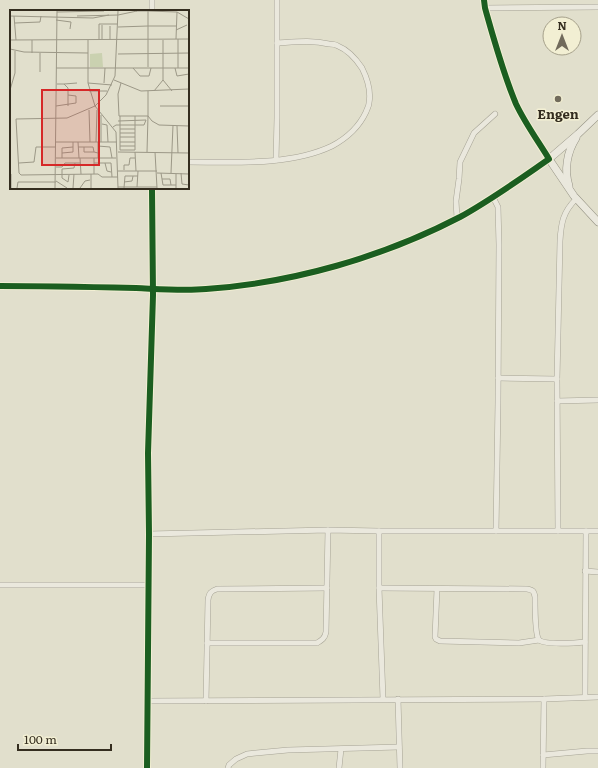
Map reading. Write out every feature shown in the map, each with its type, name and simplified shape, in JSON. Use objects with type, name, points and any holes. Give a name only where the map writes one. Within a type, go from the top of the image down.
[{"type":"main road","points":[[598,115],[549,159],[575,197],[598,222]]},
{"type":"main road","points":[[575,197],[568,180],[567,164],[570,149],[578,134]]},
{"type":"street","points":[[276,160],[277,0]]},
{"type":"street","points":[[0,286],[204,289],[265,282],[292,277],[372,255],[417,237],[457,218],[493,197],[549,159],[517,104],[498,54],[484,0]]},
{"type":"street","points":[[485,8],[598,7]]},
{"type":"street","points":[[189,162],[276,160],[300,156],[332,146],[342,140],[362,120],[369,104],[369,90],[365,74],[358,61],[338,45],[299,41],[277,43]]},
{"type":"street","points":[[457,218],[456,201],[460,162],[474,133],[495,114]]},
{"type":"street","points":[[147,768],[149,585],[148,453],[153,289],[152,189]]},
{"type":"street","points":[[493,197],[498,207],[499,245],[496,531]]},
{"type":"street","points":[[558,531],[557,379],[561,228],[567,208],[575,197]]},
{"type":"street","points":[[498,378],[557,379]]},
{"type":"street","points":[[557,400],[598,400]]},
{"type":"street","points":[[149,534],[328,530],[379,532],[598,531]]},
{"type":"street","points":[[207,643],[317,643],[322,641],[326,632],[328,530]]},
{"type":"street","points":[[585,697],[586,531]]},
{"type":"street","points":[[379,532],[379,588],[383,699]]},
{"type":"street","points":[[585,571],[598,572]]},
{"type":"street","points":[[0,585],[149,585]]},
{"type":"street","points":[[206,701],[208,600],[209,594],[212,591],[217,589],[327,588]]},
{"type":"street","points":[[379,588],[531,589],[535,597],[536,630],[539,640]]},
{"type":"street","points":[[437,588],[435,637],[440,641],[519,643],[539,640],[549,643],[585,642]]},
{"type":"street","points":[[148,701],[544,699],[598,697]]},
{"type":"street","points":[[398,699],[400,768]]},
{"type":"street","points":[[543,768],[544,699]]},
{"type":"street","points":[[228,768],[229,765],[236,759],[247,754],[288,750],[399,747]]},
{"type":"street","points":[[339,768],[341,749]]},
{"type":"street","points":[[544,755],[598,751]]},
{"type":"cycle path","points":[[0,286],[189,290],[239,286],[272,281],[337,266],[369,256],[431,231],[472,210],[549,159],[527,125],[516,104],[499,56],[484,0]]},
{"type":"cycle path","points":[[147,768],[149,534],[148,453],[153,295],[152,189]]},
{"type":"place","name":"Engen","points":[[558,99]]}]
